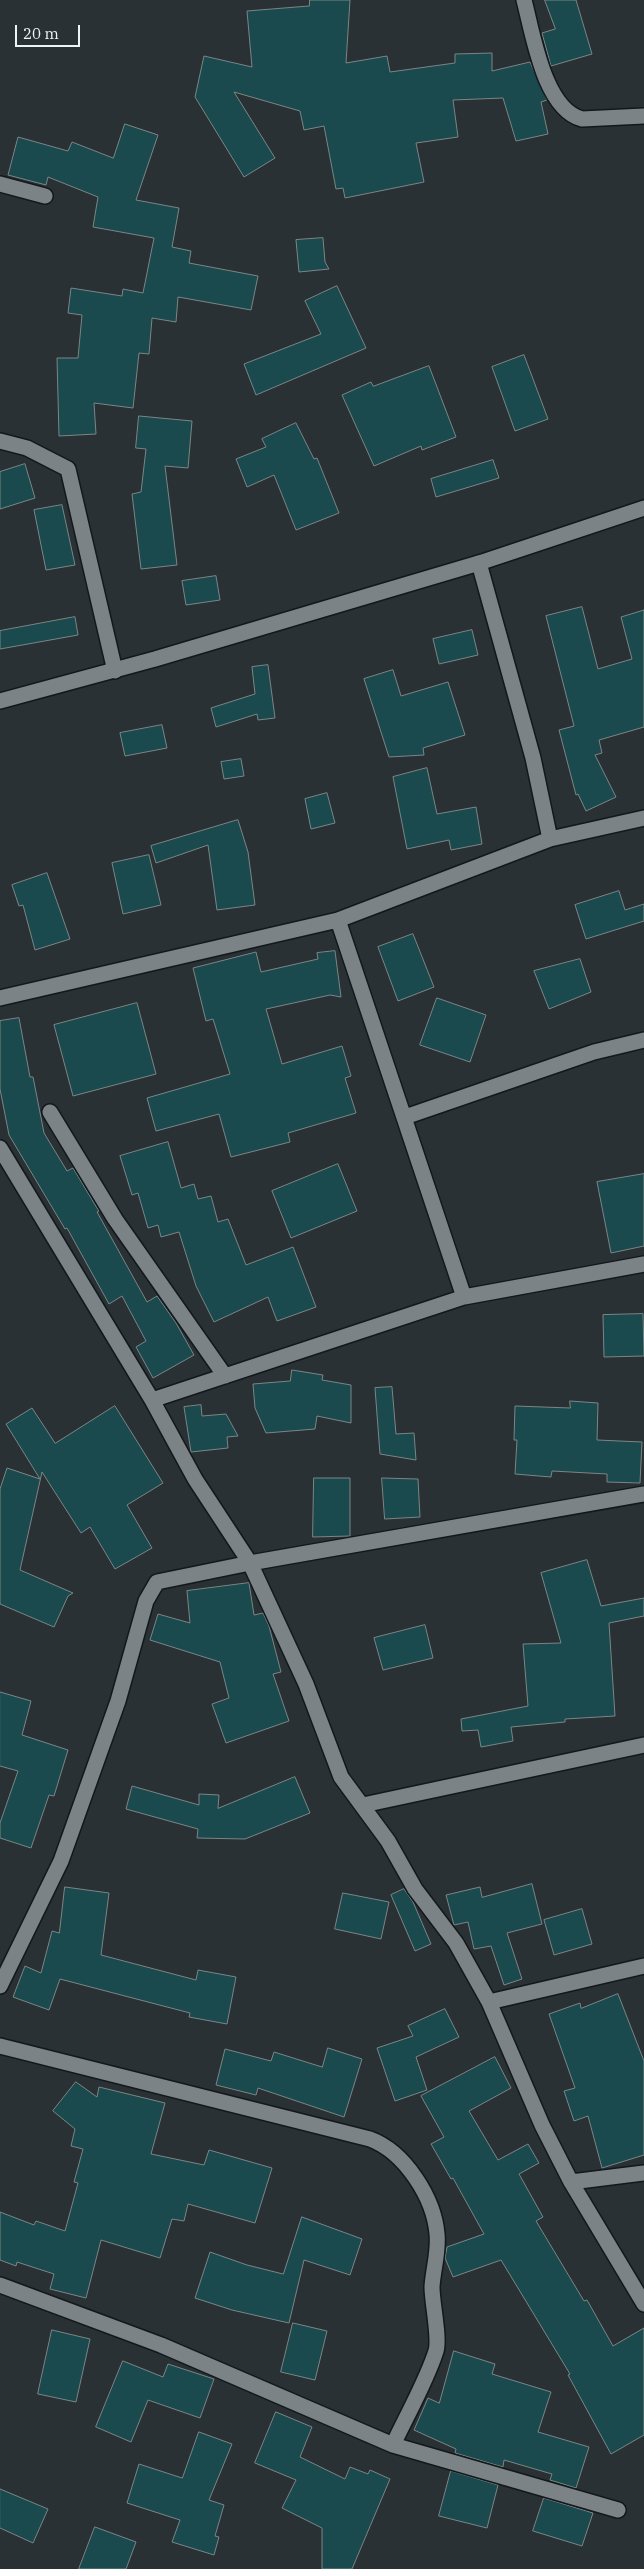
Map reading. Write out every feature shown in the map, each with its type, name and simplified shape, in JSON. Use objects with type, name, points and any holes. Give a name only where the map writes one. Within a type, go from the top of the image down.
[{"type":"street","points":[[524,0],[545,76],[551,91],[564,110],[582,119],[644,116]]},
{"type":"street","points":[[0,184],[45,196]]},
{"type":"street","points":[[0,442],[27,448],[68,469],[115,671]]},
{"type":"street","points":[[0,702],[115,671],[479,564],[644,508]]},
{"type":"street","points":[[479,564],[533,758],[550,839]]},
{"type":"street","points":[[0,998],[338,920],[550,839],[644,818]]},
{"type":"street","points":[[338,920],[464,1297]]},
{"type":"street","points":[[405,1117],[594,1052],[644,1040]]},
{"type":"street","points":[[50,1112],[116,1220],[225,1376]]},
{"type":"street","points":[[0,1148],[152,1400],[194,1479],[250,1563],[306,1684],[340,1777],[388,1841],[415,1889],[456,1943],[489,2002],[542,2125],[571,2182],[644,2304]]},
{"type":"street","points":[[152,1400],[464,1297],[644,1264]]},
{"type":"street","points":[[0,1986],[61,1861],[118,1700],[146,1601],[157,1582],[250,1563],[644,1494]]},
{"type":"street","points":[[362,1805],[644,1745]]},
{"type":"street","points":[[489,2002],[644,1966]]},
{"type":"street","points":[[0,2046],[370,2139],[384,2144],[395,2152],[416,2178],[434,2217],[437,2235],[432,2286],[436,2350],[393,2445]]},
{"type":"street","points":[[571,2182],[644,2174]]},
{"type":"street","points":[[0,2285],[161,2344],[393,2445],[618,2510]]},
{"type":"building","points":[[310,0],[350,0],[346,63],[387,56],[390,72],[455,63],[455,54],[492,53],[492,71],[530,62],[547,100],[541,102],[548,134],[516,141],[503,98],[453,100],[458,137],[416,143],[424,182],[345,198],[343,188],[336,189],[324,126],[304,130],[300,111],[234,92],[275,158],[244,177],[195,97],[204,56],[252,67],[247,11],[309,6]]},
{"type":"building","points":[[545,0],[576,0],[592,54],[551,66],[542,33],[555,29]]},
{"type":"building","points":[[125,124],[158,135],[136,200],[179,208],[172,247],[191,251],[189,263],[258,276],[251,310],[178,297],[176,322],[152,318],[149,354],[139,353],[133,408],[94,403],[96,434],[59,436],[57,358],[78,358],[82,315],[68,313],[71,288],[122,296],[123,289],[143,293],[154,238],[93,227],[98,197],[48,177],[46,185],[8,175],[18,137],[68,151],[72,142],[113,158]]},
{"type":"building","points":[[323,238],[325,262],[329,269],[299,272],[296,240]]},
{"type":"building","points":[[337,286],[366,348],[256,395],[244,364],[321,334],[305,301]]},
{"type":"building","points":[[524,355],[548,419],[515,431],[492,367]]},
{"type":"building","points":[[429,366],[456,437],[422,450],[421,446],[374,466],[342,395],[371,382],[373,386]]},
{"type":"building","points":[[139,416],[192,421],[188,468],[165,466],[177,565],[141,569],[132,494],[141,492],[146,449],[136,448]]},
{"type":"building","points":[[296,423],[314,459],[317,458],[339,513],[296,530],[274,475],[247,487],[236,459],[266,447],[262,439]]},
{"type":"building","points":[[493,460],[499,478],[436,497],[431,479]]},
{"type":"building","points":[[25,464],[35,498],[0,509],[0,472]]},
{"type":"building","points":[[62,505],[75,565],[46,570],[34,510]]},
{"type":"building","points":[[216,576],[220,600],[186,605],[182,581]]},
{"type":"building","points":[[582,607],[598,669],[632,659],[621,617],[644,610],[644,727],[599,740],[602,753],[595,755],[616,797],[586,811],[578,794],[576,795],[559,730],[574,726],[546,616]]},
{"type":"building","points":[[75,617],[78,635],[0,649],[0,631]]},
{"type":"building","points":[[472,630],[478,655],[439,664],[433,639]]},
{"type":"building","points":[[268,665],[275,718],[258,720],[257,714],[216,727],[211,708],[255,694],[252,667]]},
{"type":"building","points":[[393,670],[401,696],[448,682],[465,735],[423,748],[424,755],[389,757],[364,679]]},
{"type":"building","points":[[162,725],[167,748],[125,756],[120,733]]},
{"type":"building","points":[[241,759],[244,776],[224,779],[221,762]]},
{"type":"building","points":[[427,768],[437,814],[476,807],[482,844],[451,850],[449,840],[407,849],[393,777]]},
{"type":"building","points":[[327,793],[335,823],[311,829],[305,799]]},
{"type":"building","points":[[238,820],[248,852],[255,905],[217,910],[208,845],[156,863],[151,846]]},
{"type":"building","points":[[149,855],[161,905],[123,914],[112,863]]},
{"type":"building","points":[[47,873],[70,939],[35,950],[23,905],[19,906],[12,885]]},
{"type":"building","points":[[619,891],[625,910],[644,904],[644,921],[586,939],[575,905]]},
{"type":"building","points":[[413,934],[434,987],[398,1001],[378,947]]},
{"type":"building","points":[[335,951],[341,997],[330,995],[266,1009],[282,1064],[342,1046],[351,1076],[345,1078],[356,1113],[288,1133],[290,1142],[231,1157],[219,1114],[156,1131],[147,1098],[230,1074],[213,1019],[206,1021],[193,968],[256,952],[261,972],[318,959],[317,953]]},
{"type":"building","points":[[580,959],[591,992],[549,1009],[534,971]]},
{"type":"building","points":[[437,998],[486,1015],[470,1062],[420,1045]]},
{"type":"building","points":[[137,1003],[156,1074],[73,1096],[54,1025]]},
{"type":"building","points":[[19,1018],[30,1077],[33,1077],[44,1133],[67,1171],[73,1168],[99,1211],[97,1212],[147,1302],[157,1296],[176,1323],[194,1355],[153,1378],[136,1347],[146,1341],[122,1296],[109,1304],[67,1228],[65,1229],[9,1135],[0,1089],[0,1021]]},
{"type":"building","points":[[168,1142],[181,1188],[194,1184],[198,1199],[211,1196],[218,1222],[228,1219],[246,1265],[293,1247],[316,1307],[277,1321],[268,1297],[214,1322],[196,1286],[179,1232],[161,1237],[158,1225],[148,1228],[138,1193],[132,1195],[120,1156]]},
{"type":"building","points":[[338,1164],[357,1211],[291,1238],[272,1191]]},
{"type":"building","points":[[644,1174],[644,1246],[611,1253],[597,1182]]},
{"type":"building","points":[[643,1314],[644,1356],[604,1357],[603,1315]]},
{"type":"building","points":[[292,1370],[323,1375],[322,1380],[351,1385],[351,1423],[317,1416],[315,1429],[266,1433],[255,1408],[253,1384],[290,1381]]},
{"type":"building","points":[[392,1387],[396,1434],[414,1433],[416,1460],[380,1454],[375,1388]]},
{"type":"building","points":[[570,1401],[598,1403],[597,1440],[642,1442],[640,1483],[607,1482],[607,1474],[552,1471],[551,1477],[515,1474],[517,1440],[514,1440],[515,1406],[570,1408]]},
{"type":"building","points":[[201,1405],[202,1416],[226,1414],[238,1436],[227,1437],[228,1448],[191,1452],[184,1407]]},
{"type":"building","points":[[115,1406],[163,1483],[127,1505],[152,1548],[115,1569],[90,1527],[81,1533],[42,1472],[20,1570],[73,1593],[68,1596],[54,1627],[0,1604],[0,1489],[7,1468],[40,1479],[6,1424],[32,1408],[55,1443]]},
{"type":"building","points":[[314,1478],[350,1478],[350,1536],[313,1537]]},
{"type":"building","points":[[382,1478],[418,1479],[420,1517],[385,1519]]},
{"type":"building","points":[[587,1560],[601,1606],[644,1598],[644,1616],[609,1623],[615,1716],[565,1719],[565,1722],[511,1727],[513,1741],[481,1747],[478,1730],[462,1731],[461,1719],[528,1706],[523,1644],[561,1643],[541,1573]]},
{"type":"building","points":[[249,1583],[254,1615],[263,1613],[269,1626],[281,1672],[273,1674],[289,1721],[226,1743],[212,1704],[229,1698],[220,1662],[150,1640],[158,1614],[190,1623],[187,1591]]},
{"type":"building","points":[[425,1625],[433,1658],[383,1670],[374,1638]]},
{"type":"building","points":[[0,1692],[31,1701],[22,1735],[68,1750],[54,1796],[49,1795],[31,1848],[0,1838],[0,1823],[18,1771],[0,1766]]},
{"type":"building","points":[[295,1777],[310,1813],[245,1839],[197,1838],[198,1829],[126,1809],[132,1786],[199,1805],[199,1794],[219,1795],[218,1808]]},
{"type":"building","points":[[532,1884],[542,1924],[507,1933],[522,1979],[504,1985],[491,1946],[474,1949],[468,1922],[454,1925],[446,1895],[480,1887],[482,1897]]},
{"type":"building","points":[[65,1887],[109,1893],[101,1955],[196,1980],[198,1970],[236,1977],[227,2024],[189,2017],[190,2013],[60,1979],[49,2010],[13,1997],[25,1966],[41,1973],[52,1931],[59,1933]]},
{"type":"building","points":[[404,1889],[413,1902],[431,1944],[415,1951],[391,1895]]},
{"type":"building","points":[[343,1893],[389,1902],[381,1939],[335,1929]]},
{"type":"building","points":[[582,1909],[592,1944],[554,1955],[544,1920]]},
{"type":"building","points":[[618,1994],[644,2061],[644,2155],[602,2168],[588,2116],[574,2121],[564,2091],[575,2088],[549,2014],[580,2003],[581,2008]]},
{"type":"building","points":[[445,2009],[459,2037],[416,2057],[427,2090],[395,2101],[377,2048],[413,2036],[408,2026]]},
{"type":"building","points":[[328,2048],[362,2059],[344,2117],[258,2088],[256,2095],[216,2085],[225,2049],[271,2061],[274,2052],[322,2067]]},
{"type":"building","points":[[495,2057],[511,2088],[469,2111],[498,2160],[528,2144],[539,2163],[519,2174],[543,2217],[536,2221],[584,2301],[587,2300],[613,2346],[644,2328],[644,2435],[611,2454],[568,2375],[570,2374],[501,2260],[453,2277],[445,2258],[447,2247],[484,2234],[453,2178],[451,2179],[431,2144],[444,2137],[421,2096]]},
{"type":"building","points":[[76,2082],[97,2097],[99,2087],[165,2103],[151,2154],[204,2165],[209,2150],[272,2168],[255,2223],[188,2204],[184,2221],[172,2219],[160,2258],[101,2240],[86,2298],[50,2289],[54,2274],[17,2262],[16,2266],[0,2260],[0,2212],[34,2225],[36,2221],[65,2231],[78,2183],[74,2182],[83,2149],[71,2146],[75,2129],[53,2111]]},
{"type":"building","points":[[302,2217],[362,2239],[350,2275],[304,2260],[289,2323],[232,2310],[195,2298],[210,2252],[247,2265],[283,2274]]},
{"type":"building","points":[[293,2323],[327,2331],[315,2380],[281,2372]]},
{"type":"building","points":[[52,2330],[90,2339],[76,2402],[38,2394]]},
{"type":"building","points":[[454,2351],[495,2364],[492,2374],[551,2392],[538,2432],[589,2447],[576,2488],[550,2480],[552,2474],[504,2460],[503,2467],[455,2453],[456,2449],[414,2430],[428,2398],[439,2403]]},
{"type":"building","points":[[123,2361],[163,2377],[168,2364],[214,2379],[200,2418],[148,2400],[131,2442],[96,2427]]},
{"type":"building","points":[[276,2412],[312,2427],[300,2457],[345,2479],[350,2467],[368,2474],[370,2470],[390,2479],[352,2569],[322,2569],[322,2528],[282,2508],[296,2480],[255,2463]]},
{"type":"building","points":[[199,2432],[232,2444],[209,2500],[224,2505],[215,2536],[219,2537],[214,2555],[172,2542],[180,2520],[127,2503],[139,2464],[182,2478]]},
{"type":"building","points":[[451,2471],[498,2485],[487,2528],[439,2516]]},
{"type":"building","points":[[0,2489],[48,2509],[33,2543],[0,2528]]},
{"type":"building","points":[[544,2498],[593,2513],[582,2546],[533,2531]]},
{"type":"building","points":[[95,2527],[136,2542],[126,2569],[79,2569]]}]
